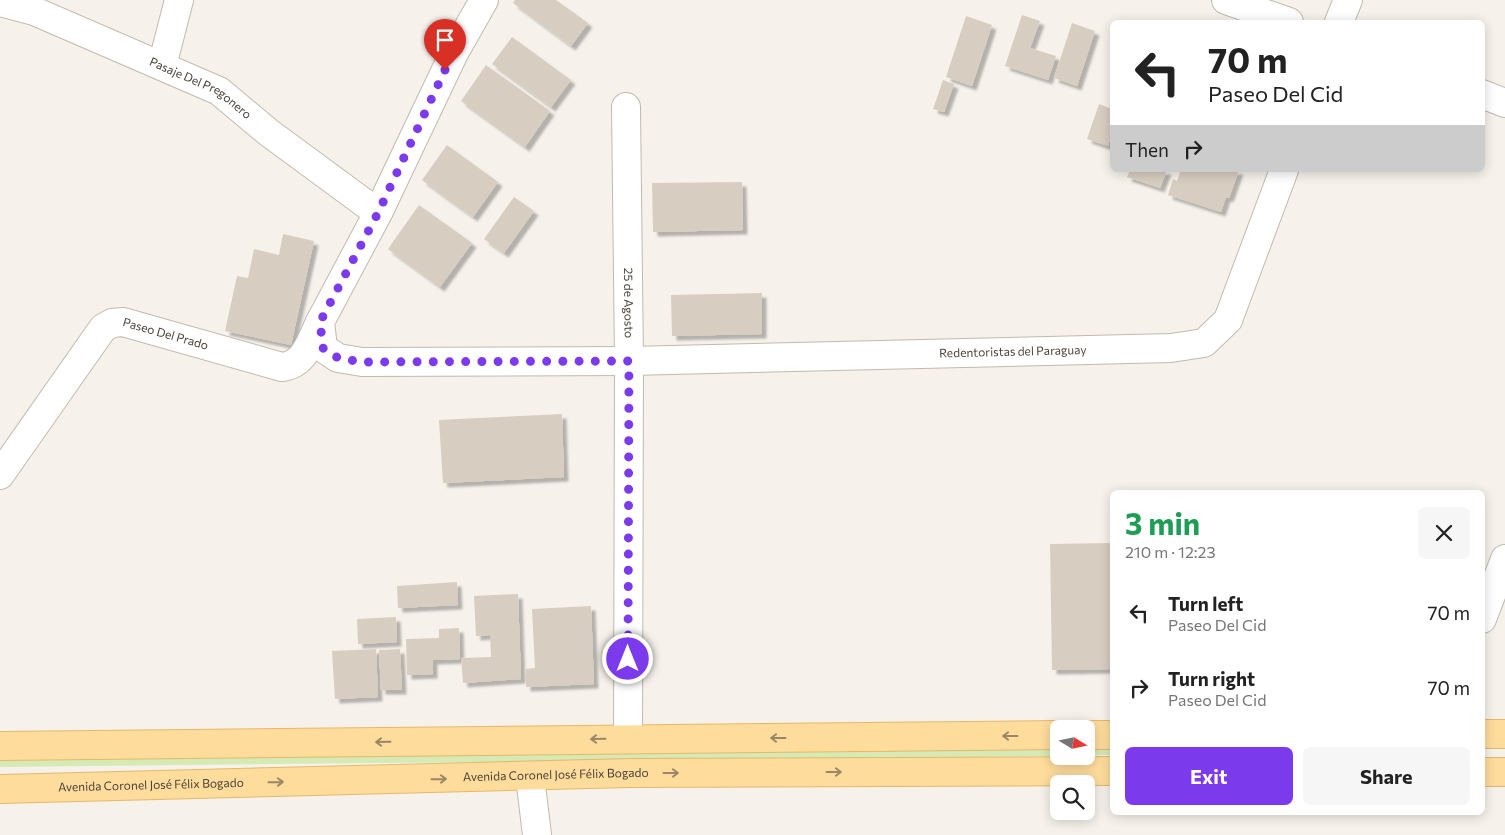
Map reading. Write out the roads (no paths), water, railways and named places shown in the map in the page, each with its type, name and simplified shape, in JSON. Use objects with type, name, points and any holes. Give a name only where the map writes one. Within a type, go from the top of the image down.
[{"type":"main road","points":[[1485,734],[1505,734]]},
{"type":"main road","points":[[1095,735],[1110,735]]},
{"type":"main road","points":[[0,746],[1050,736]]},
{"type":"main road","name":"Avenida Coronel José Félix Bogado","points":[[0,789],[630,773],[1110,771]]},
{"type":"main road","points":[[1485,772],[1505,772]]},
{"type":"street","points":[[162,66],[179,0]]},
{"type":"street","name":"Paseo Del Prado","points":[[0,476],[103,328],[112,323],[123,322],[282,367],[292,366],[302,359],[378,213],[454,53],[484,0]]},
{"type":"street","points":[[1226,0],[1283,20]]},
{"type":"street","points":[[1340,20],[1348,0]]},
{"type":"street","name":"Pasaje Del Pregonero","points":[[0,2],[34,12],[219,92],[268,132],[378,213]]},
{"type":"street","points":[[1485,95],[1505,103]]},
{"type":"street","name":"25 de Agosto","points":[[626,107],[629,361],[628,739]]},
{"type":"street","name":"Redentoristas del Paraguay","points":[[320,322],[323,348],[338,358],[362,362],[629,361],[1171,348],[1204,343],[1228,320],[1283,172]]},
{"type":"street","points":[[1485,557],[1505,559],[1485,611]]},
{"type":"street","points":[[530,777],[537,835]]}]
